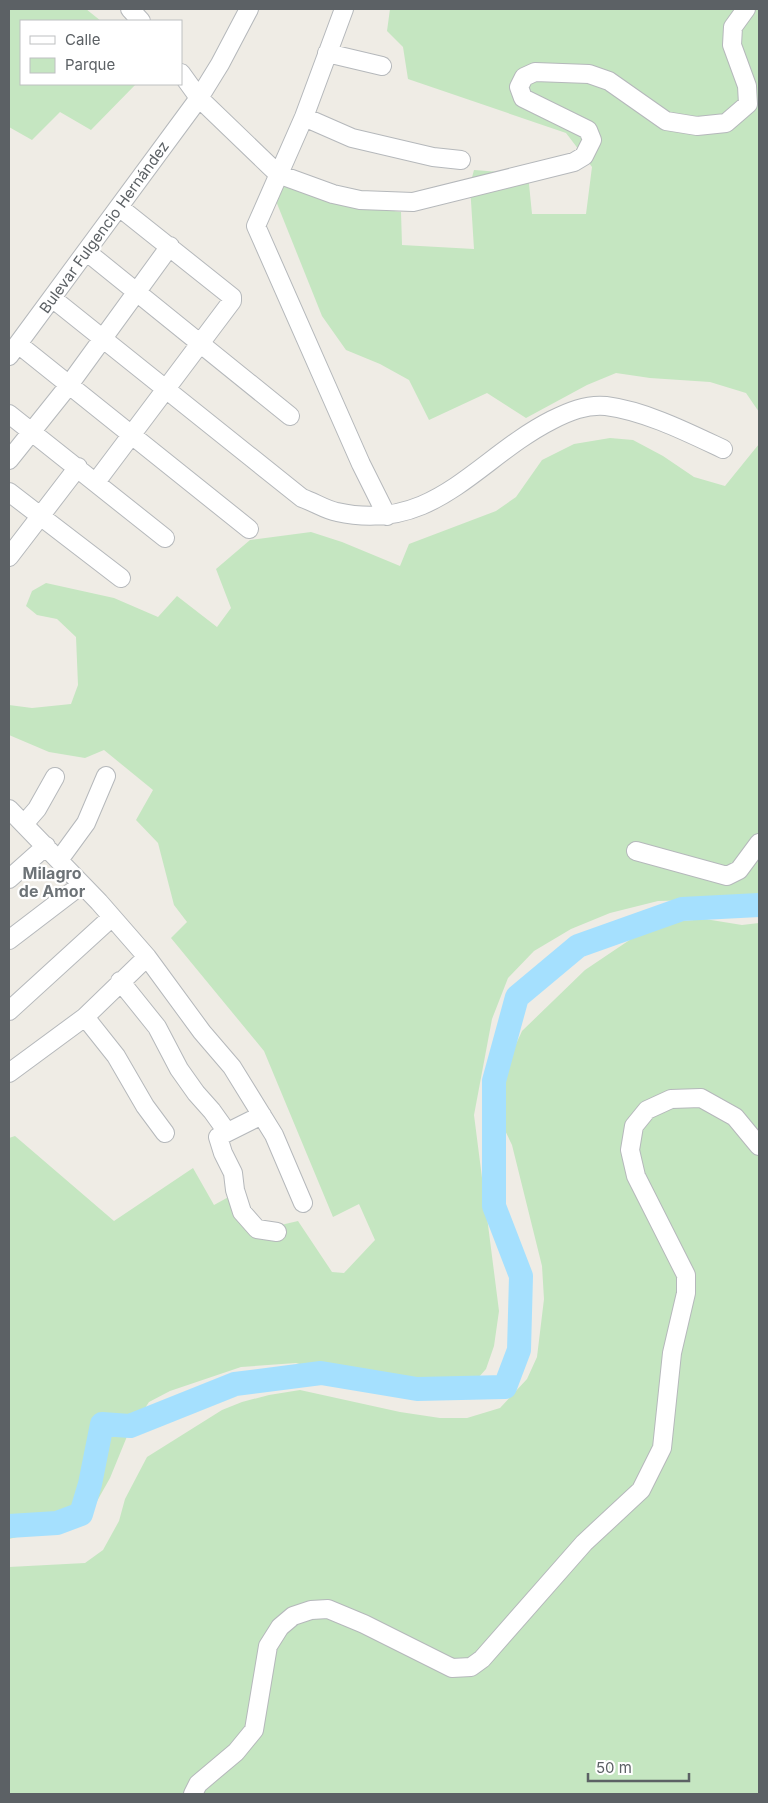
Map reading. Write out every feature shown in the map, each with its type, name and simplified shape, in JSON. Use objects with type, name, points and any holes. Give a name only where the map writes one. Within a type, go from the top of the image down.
[{"type":"street","points":[[130,9],[140,20]]},
{"type":"street","name":"Bulevar Fulgencio Hernández","points":[[13,350],[87,252],[198,98],[220,64],[249,9]]},
{"type":"street","points":[[344,9],[304,117],[256,226],[361,464],[387,516]]},
{"type":"street","points":[[182,74],[198,98],[278,174],[333,194],[351,198],[413,202],[574,162],[584,156],[592,140],[588,130],[523,98],[519,87],[524,77],[535,72],[589,74],[609,81],[666,121],[697,126],[726,123],[748,104],[747,86],[732,45],[733,27],[746,9]]},
{"type":"street","points":[[327,54],[382,66]]},
{"type":"street","points":[[304,117],[352,138],[433,157],[462,160]]},
{"type":"street","points":[[96,482],[232,302],[232,297],[119,207]]},
{"type":"street","points":[[9,460],[104,338],[170,246]]},
{"type":"street","points":[[87,252],[290,416]]},
{"type":"street","points":[[52,298],[302,498],[337,512],[387,516],[421,507],[452,490],[539,426],[573,409],[605,406],[666,423],[723,449]]},
{"type":"street","points":[[13,350],[69,384],[249,529]]},
{"type":"street","points":[[9,414],[165,538]]},
{"type":"street","points":[[9,557],[78,467]]},
{"type":"street","points":[[9,492],[121,578]]},
{"type":"street","points":[[59,860],[86,823],[106,776]]},
{"type":"street","points":[[55,777],[37,809],[14,816],[46,846],[147,956],[202,1032],[232,1067],[274,1135],[304,1203]]},
{"type":"street","points":[[636,851],[727,876],[739,870],[759,843]]},
{"type":"street","points":[[9,879],[46,846]]},
{"type":"street","points":[[9,940],[81,885]]},
{"type":"street","points":[[9,1011],[112,917]]},
{"type":"street","points":[[9,1074],[85,1016],[147,956]]},
{"type":"street","points":[[120,981],[157,1027],[178,1070],[212,1110],[227,1132]]},
{"type":"street","points":[[85,1016],[116,1056],[145,1106],[165,1133]]},
{"type":"street","points":[[193,1794],[198,1784],[236,1752],[254,1730],[268,1646],[280,1627],[293,1616],[311,1610],[328,1609],[364,1624],[452,1668],[471,1667],[482,1659],[584,1543],[641,1490],[662,1448],[672,1354],[686,1293],[686,1275],[636,1176],[630,1150],[634,1126],[647,1110],[671,1099],[701,1098],[735,1118],[759,1146]]},
{"type":"street","points":[[262,1115],[218,1137],[223,1153],[233,1173],[235,1190],[242,1212],[256,1229],[277,1232]]},
{"type":"green space","points":[[9,9],[86,9],[100,20],[20,20],[20,85],[135,85],[91,130],[60,112],[32,140],[9,127]]},
{"type":"green space","points":[[390,9],[759,9],[759,412],[746,393],[710,382],[650,378],[616,373],[587,385],[526,418],[487,393],[429,420],[409,380],[380,364],[346,350],[322,316],[272,191],[283,177],[332,203],[401,212],[402,245],[474,249],[470,185],[474,170],[528,174],[532,214],[586,214],[592,167],[566,133],[408,79],[403,47],[387,31]]},
{"type":"green space","points":[[610,438],[633,440],[663,456],[694,477],[725,486],[759,444],[759,903],[694,900],[658,901],[610,913],[571,929],[534,951],[508,978],[492,1019],[474,1115],[499,1311],[494,1346],[486,1369],[471,1386],[323,1371],[296,1363],[241,1367],[170,1391],[149,1402],[128,1434],[110,1478],[92,1510],[45,1530],[9,1539],[9,1138],[15,1136],[114,1221],[193,1168],[214,1205],[234,1194],[255,1231],[298,1221],[332,1272],[344,1273],[375,1240],[359,1204],[333,1217],[264,1051],[171,938],[187,922],[174,905],[158,843],[136,820],[153,790],[104,750],[85,758],[49,752],[9,735],[9,705],[32,708],[71,704],[78,685],[76,637],[57,619],[37,615],[26,606],[32,591],[46,583],[114,598],[158,617],[177,596],[217,627],[231,608],[216,569],[250,540],[311,532],[342,542],[400,566],[409,544],[496,511],[516,497],[542,460],[574,444]]},
{"type":"green space","points":[[705,919],[742,925],[759,923],[759,1794],[9,1794],[9,1567],[85,1563],[103,1550],[119,1521],[125,1499],[147,1457],[222,1410],[242,1402],[300,1390],[400,1412],[440,1418],[467,1418],[500,1408],[527,1379],[537,1357],[544,1299],[542,1266],[512,1145],[499,1118],[494,1092],[522,1031],[585,970],[637,935],[661,923]]},
{"type":"waterway","points":[[9,1526],[57,1523],[81,1514],[90,1484],[102,1424],[130,1426],[235,1384],[321,1373],[417,1389],[505,1387],[519,1350],[521,1276],[494,1206],[494,1081],[517,997],[578,946],[682,909],[759,905]]},
{"type":"district","name":"Milagro de Amor","points":[[52,882]]}]
